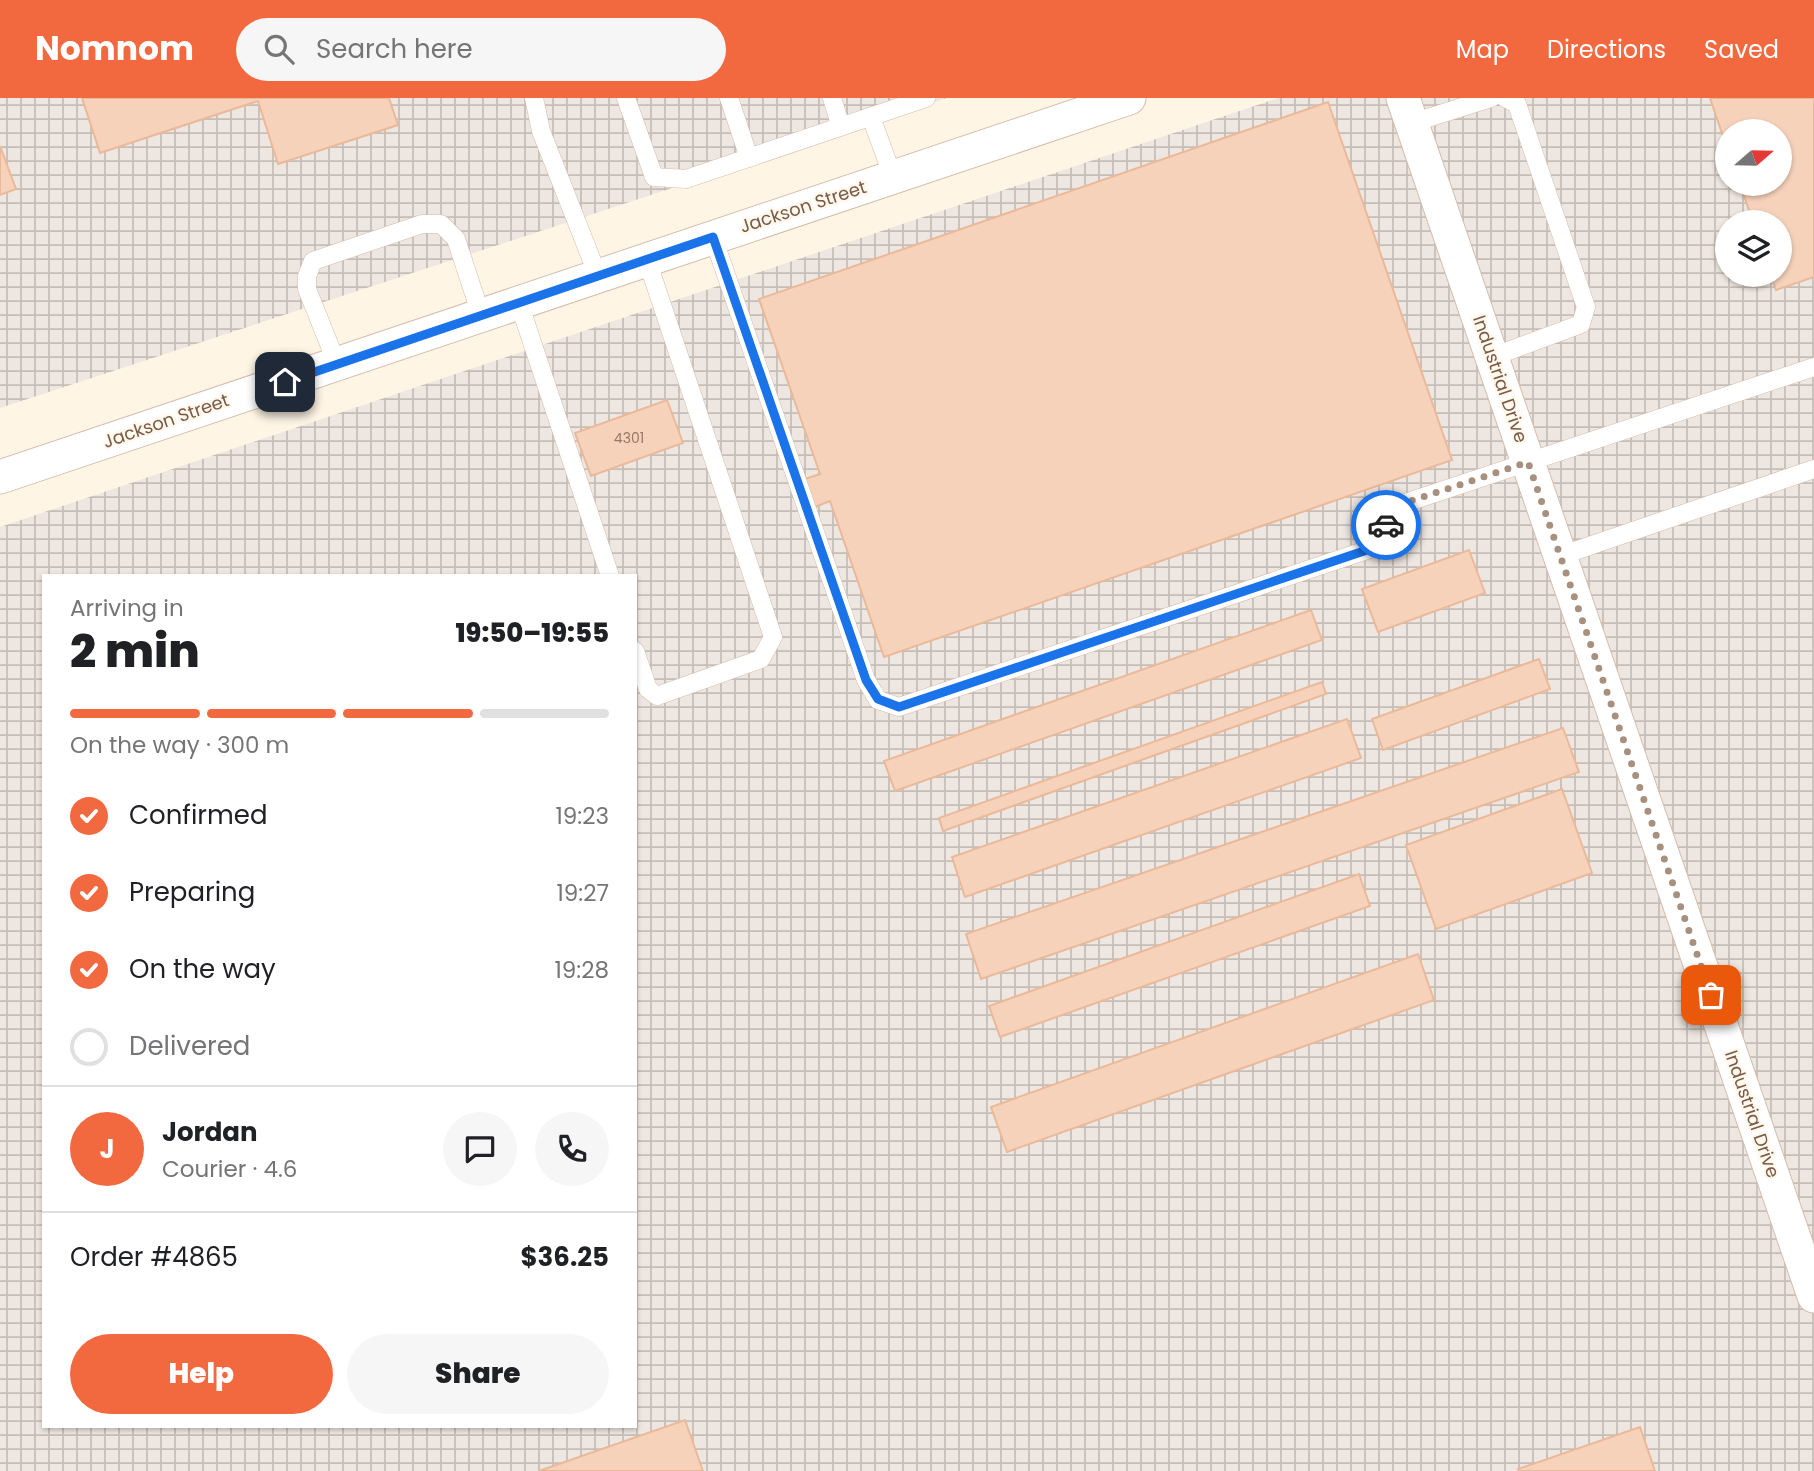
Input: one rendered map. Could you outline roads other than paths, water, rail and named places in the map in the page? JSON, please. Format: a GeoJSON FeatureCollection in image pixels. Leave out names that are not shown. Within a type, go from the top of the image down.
{"type":"FeatureCollection","features":[{"type":"Feature","properties":{"kind":"street","name":"Jackson Street"},"geometry":{"type":"LineString","coordinates":[[0,477],[1129,98]]}},
{"type":"Feature","properties":{"kind":"street","name":"Industrial Drive"},"geometry":{"type":"LineString","coordinates":[[1408,111],[1560,556],[1807,1251],[1814,1296]]}},
{"type":"Feature","properties":{"kind":"lane"},"geometry":{"type":"LineString","coordinates":[[534,98],[541,131],[598,276]]}},
{"type":"Feature","properties":{"kind":"lane"},"geometry":{"type":"LineString","coordinates":[[626,98],[654,177],[686,179],[926,98]]}},
{"type":"Feature","properties":{"kind":"lane"},"geometry":{"type":"LineString","coordinates":[[729,98],[749,158]]}},
{"type":"Feature","properties":{"kind":"lane"},"geometry":{"type":"LineString","coordinates":[[832,98],[841,127]]}},
{"type":"Feature","properties":{"kind":"lane"},"geometry":{"type":"LineString","coordinates":[[1408,111],[1490,98]]}},
{"type":"Feature","properties":{"kind":"lane"},"geometry":{"type":"LineString","coordinates":[[1492,357],[1581,324],[1586,307],[1517,104],[1505,98]]}},
{"type":"Feature","properties":{"kind":"lane"},"geometry":{"type":"LineString","coordinates":[[871,117],[893,177]]}},
{"type":"Feature","properties":{"kind":"lane"},"geometry":{"type":"LineString","coordinates":[[337,364],[307,289],[307,276],[313,261],[422,223],[441,225],[456,239],[481,316]]}},
{"type":"Feature","properties":{"kind":"lane"},"geometry":{"type":"LineString","coordinates":[[713,237],[866,680],[878,699],[899,707],[1370,549],[1399,505],[1814,368]]}},
{"type":"Feature","properties":{"kind":"lane"},"geometry":{"type":"LineString","coordinates":[[637,657],[648,689],[656,696],[761,659],[773,637],[647,260]]}},
{"type":"Feature","properties":{"kind":"lane"},"geometry":{"type":"LineString","coordinates":[[519,303],[609,574]]}},
{"type":"Feature","properties":{"kind":"lane"},"geometry":{"type":"LineString","coordinates":[[1560,556],[1814,469]]}}]}
